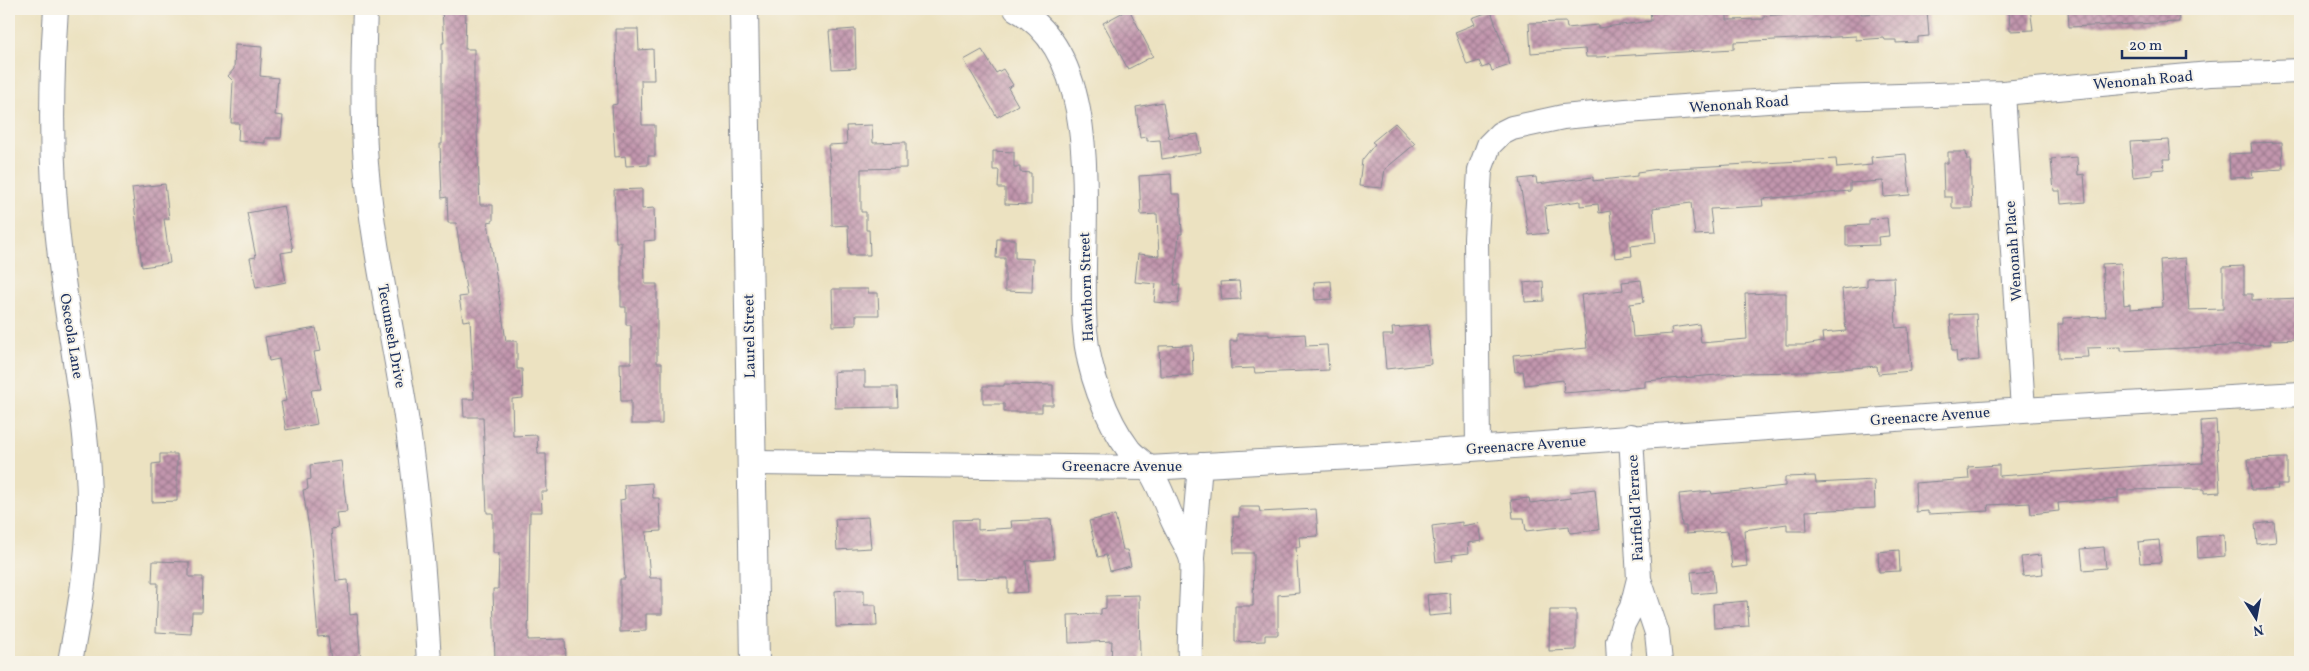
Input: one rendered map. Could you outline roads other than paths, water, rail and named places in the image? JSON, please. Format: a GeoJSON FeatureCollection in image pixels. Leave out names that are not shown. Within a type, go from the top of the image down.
{"type":"FeatureCollection","features":[{"type":"Feature","properties":{"kind":"street","name":"Osceola Lane"},"geometry":{"type":"LineString","coordinates":[[56,9],[51,110],[52,170],[61,266],[80,386],[88,493],[87,555],[70,662]]}},
{"type":"Feature","properties":{"kind":"street","name":"Tecumseh Drive"},"geometry":{"type":"LineString","coordinates":[[365,9],[363,122],[366,166],[386,307],[405,410],[415,481],[429,662]]}},
{"type":"Feature","properties":{"kind":"street","name":"Laurel Street"},"geometry":{"type":"LineString","coordinates":[[744,9],[755,662]]}},
{"type":"Feature","properties":{"kind":"street","name":"Hawthorn Street"},"geometry":{"type":"LineString","coordinates":[[1016,9],[1033,21],[1045,34],[1065,64],[1072,82],[1084,150],[1083,287],[1088,354],[1101,395],[1110,417],[1131,452],[1148,468],[1192,560]]}},
{"type":"Feature","properties":{"kind":"street","name":"Wenonah Road"},"geometry":{"type":"LineString","coordinates":[[1478,448],[1478,196],[1482,161],[1489,145],[1500,134],[1523,125],[1581,115],[1798,99],[2003,93],[2200,75],[2300,71]]}},
{"type":"Feature","properties":{"kind":"street","name":"Wenonah Place"},"geometry":{"type":"LineString","coordinates":[[2003,93],[2023,410]]}},
{"type":"Feature","properties":{"kind":"street","name":"Greenacre Avenue"},"geometry":{"type":"LineString","coordinates":[[751,463],[1148,468],[1478,448],[2023,410],[2300,394]]}},
{"type":"Feature","properties":{"kind":"street","name":"Fairfield Terrace"},"geometry":{"type":"LineString","coordinates":[[1631,436],[1639,579],[1657,633],[1660,662]]}},
{"type":"Feature","properties":{"kind":"street","name":"Hawthorn Street"},"geometry":{"type":"LineString","coordinates":[[1190,662],[1192,560],[1200,465]]}},
{"type":"Feature","properties":{"kind":"street","name":"Fairfield Terrace"},"geometry":{"type":"LineString","coordinates":[[1619,662],[1618,641],[1623,624],[1632,607],[1639,579]]}}]}
